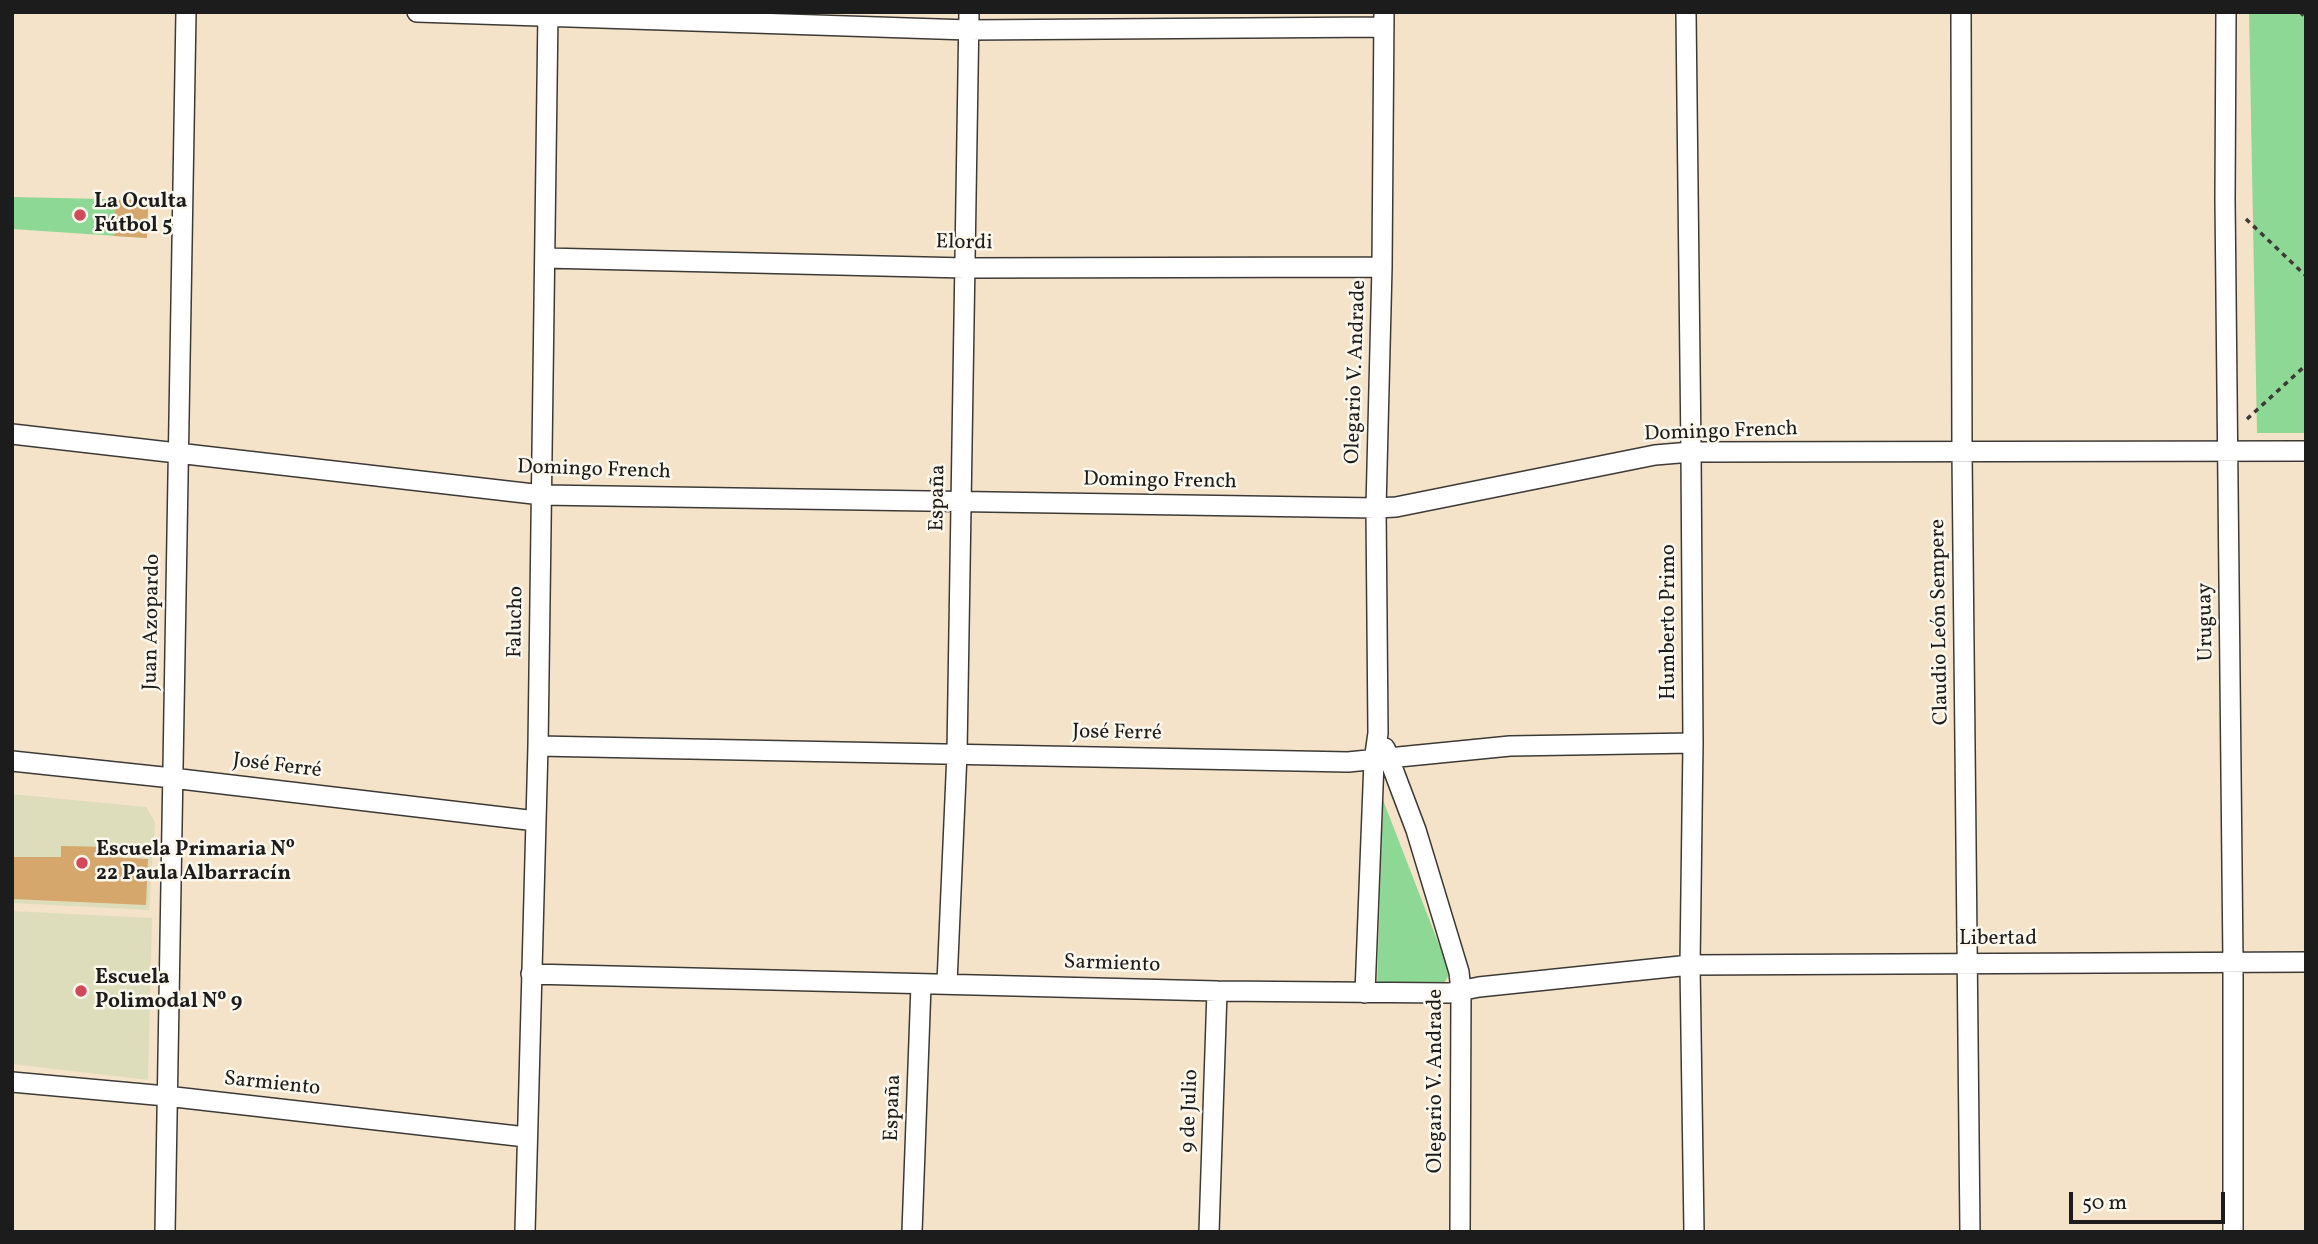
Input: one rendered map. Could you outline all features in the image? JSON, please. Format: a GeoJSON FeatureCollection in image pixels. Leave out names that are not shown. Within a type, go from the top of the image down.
{"type":"FeatureCollection","features":[{"type":"Feature","properties":{"kind":"street","name":"Juan Azopardo"},"geometry":{"type":"LineString","coordinates":[[165,1232],[186,12]]}},
{"type":"Feature","properties":{"kind":"street"},"geometry":{"type":"LineString","coordinates":[[417,12],[969,21],[1383,20]]}},
{"type":"Feature","properties":{"kind":"street","name":"Humberto Primo"},"geometry":{"type":"LineString","coordinates":[[1686,12],[1692,452],[1693,743],[1690,965],[1694,1232]]}},
{"type":"Feature","properties":{"kind":"street","name":"Claudio León Sempere"},"geometry":{"type":"LineString","coordinates":[[1961,12],[1962,453],[1970,1232]]}},
{"type":"Feature","properties":{"kind":"street","name":"Uruguay"},"geometry":{"type":"LineString","coordinates":[[2226,12],[2233,1232]]}},
{"type":"Feature","properties":{"kind":"street","name":"Falucho"},"geometry":{"type":"LineString","coordinates":[[526,1232],[538,746],[548,14]]}},
{"type":"Feature","properties":{"kind":"street","name":"Olegario V. Andrade"},"geometry":{"type":"LineString","coordinates":[[1365,993],[1382,760],[1378,733],[1376,508],[1382,267],[1383,20]]}},
{"type":"Feature","properties":{"kind":"street","name":"España"},"geometry":{"type":"LineString","coordinates":[[947,984],[957,753],[969,21]]}},
{"type":"Feature","properties":{"kind":"street","name":"Elordi"},"geometry":{"type":"LineString","coordinates":[[545,258],[965,268],[1382,267]]}},
{"type":"Feature","properties":{"kind":"street","name":"Domingo French"},"geometry":{"type":"LineString","coordinates":[[12,434],[542,495],[1376,508],[1396,507],[1655,455],[1692,452],[1962,453],[2227,444],[2306,451]]}},
{"type":"Feature","properties":{"kind":"street","name":"José Ferré"},"geometry":{"type":"LineString","coordinates":[[538,746],[1348,762],[1510,746],[1693,743]]}},
{"type":"Feature","properties":{"kind":"street","name":"Olegario V. Andrade"},"geometry":{"type":"LineString","coordinates":[[1382,760],[1424,856],[1459,972],[1460,1232]]}},
{"type":"Feature","properties":{"kind":"street","name":"José Ferré"},"geometry":{"type":"LineString","coordinates":[[12,761],[536,821]]}},
{"type":"Feature","properties":{"kind":"street","name":"Libertad"},"geometry":{"type":"LineString","coordinates":[[1690,965],[2306,962]]}},
{"type":"Feature","properties":{"kind":"street","name":"Sarmiento"},"geometry":{"type":"LineString","coordinates":[[531,974],[921,985],[1450,993],[1479,987],[1690,965]]}},
{"type":"Feature","properties":{"kind":"street","name":"España"},"geometry":{"type":"LineString","coordinates":[[912,1232],[921,985]]}},
{"type":"Feature","properties":{"kind":"street","name":"9 de Julio"},"geometry":{"type":"LineString","coordinates":[[1209,1232],[1217,991]]}},
{"type":"Feature","properties":{"kind":"street","name":"Sarmiento"},"geometry":{"type":"LineString","coordinates":[[12,1082],[166,1096],[527,1137]]}},
{"type":"Feature","properties":{"kind":"path"},"geometry":{"type":"LineString","coordinates":[[2300,12],[2306,18]]}},
{"type":"Feature","properties":{"kind":"path"},"geometry":{"type":"LineString","coordinates":[[2225,199],[2306,276]]}},
{"type":"Feature","properties":{"kind":"path"},"geometry":{"type":"LineString","coordinates":[[2227,444],[2306,365]]}},
{"type":"Feature","properties":{"kind":"shaded area","name":"Escuela Primaria Nº 22 Paula Albarracín"},"geometry":{"type":"Polygon","coordinates":[[[12,794],[146,807],[155,822],[149,910],[12,903],[12,794]]]}},
{"type":"Feature","properties":{"kind":"shaded area","name":"Escuela Polimodal Nº 9"},"geometry":{"type":"Polygon","coordinates":[[[12,911],[152,918],[148,1080],[12,1064],[12,911]]]}},
{"type":"Feature","properties":{"kind":"green space"},"geometry":{"type":"Polygon","coordinates":[[[2249,12],[2306,12],[2306,433],[2257,433],[2249,12]]]}},
{"type":"Feature","properties":{"kind":"green space","name":"La Oculta Fútbol 5"},"geometry":{"type":"Polygon","coordinates":[[[12,197],[148,200],[147,238],[12,229],[12,197]]]}},
{"type":"Feature","properties":{"kind":"green space"},"geometry":{"type":"Polygon","coordinates":[[[1383,800],[1450,973],[1443,985],[1377,984],[1383,800]]]}},
{"type":"Feature","properties":{"kind":"building"},"geometry":{"type":"Polygon","coordinates":[[[115,200],[148,200],[147,238],[114,236],[115,200]]]}},
{"type":"Feature","properties":{"kind":"building"},"geometry":{"type":"Polygon","coordinates":[[[61,846],[110,847],[110,857],[148,859],[146,905],[12,899],[12,857],[61,857],[61,846]]]}},
{"type":"Feature","properties":{"kind":"place","name":"La Oculta Fútbol 5"},"geometry":{"type":"Point","coordinates":[80,215]}},
{"type":"Feature","properties":{"kind":"place","name":"Escuela Primaria Nº 22 Paula Albarracín"},"geometry":{"type":"Point","coordinates":[82,863]}},
{"type":"Feature","properties":{"kind":"place","name":"Escuela Polimodal Nº 9"},"geometry":{"type":"Point","coordinates":[81,991]}}]}
